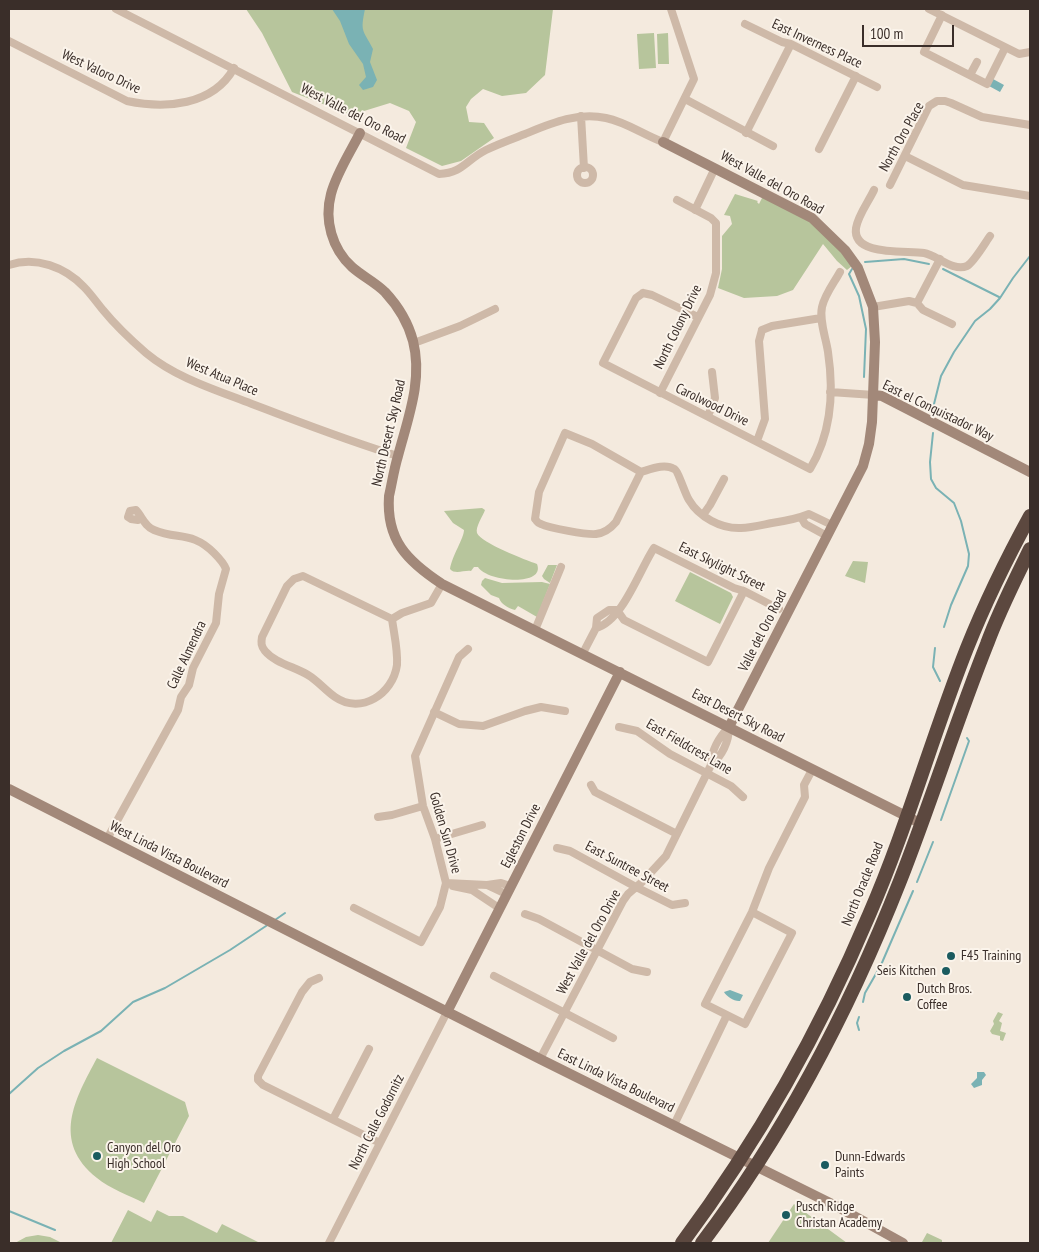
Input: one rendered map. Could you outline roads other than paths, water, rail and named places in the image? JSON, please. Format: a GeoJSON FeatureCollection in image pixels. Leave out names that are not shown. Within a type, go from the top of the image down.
{"type":"FeatureCollection","features":[{"type":"Feature","properties":{"kind":"highway","name":"North Oracle Road"},"geometry":{"type":"LineString","coordinates":[[682,1243],[740,1159],[796,1068],[836,988],[870,915],[968,647],[989,597],[1030,516]]}},
{"type":"Feature","properties":{"kind":"highway"},"geometry":{"type":"LineString","coordinates":[[702,1243],[726,1211],[755,1166],[807,1079],[846,1006],[900,881],[986,644],[1030,549]]}},
{"type":"Feature","properties":{"kind":"highway"},"geometry":{"type":"LineString","coordinates":[[846,1006],[841,1000],[841,996],[862,949],[859,939]]}},
{"type":"Feature","properties":{"kind":"street","name":"West Valle del Oro Road"},"geometry":{"type":"LineString","coordinates":[[116,9],[439,174],[450,173],[462,168],[476,154],[563,118],[581,116],[606,118],[663,142],[812,218],[829,232],[858,268],[873,308],[874,394],[869,444],[863,466],[821,546]]}},
{"type":"Feature","properties":{"kind":"street"},"geometry":{"type":"LineString","coordinates":[[663,142],[694,78],[671,9]]}},
{"type":"Feature","properties":{"kind":"street"},"geometry":{"type":"LineString","coordinates":[[929,9],[1019,54],[1030,52]]}},
{"type":"Feature","properties":{"kind":"street"},"geometry":{"type":"LineString","coordinates":[[942,15],[924,52],[988,84],[1005,48]]}},
{"type":"Feature","properties":{"kind":"street","name":"East Inverness Place"},"geometry":{"type":"LineString","coordinates":[[745,24],[782,42],[791,44],[877,87]]}},
{"type":"Feature","properties":{"kind":"street","name":"West Valoro Drive"},"geometry":{"type":"LineString","coordinates":[[9,41],[127,101],[148,106],[187,103],[227,80],[234,68]]}},
{"type":"Feature","properties":{"kind":"street"},"geometry":{"type":"LineString","coordinates":[[746,134],[791,44]]}},
{"type":"Feature","properties":{"kind":"street"},"geometry":{"type":"LineString","coordinates":[[970,75],[977,62]]}},
{"type":"Feature","properties":{"kind":"street"},"geometry":{"type":"LineString","coordinates":[[819,149],[856,76]]}},
{"type":"Feature","properties":{"kind":"street"},"geometry":{"type":"LineString","coordinates":[[685,99],[746,134],[773,146]]}},
{"type":"Feature","properties":{"kind":"street","name":"North Oro Place"},"geometry":{"type":"LineString","coordinates":[[890,185],[929,106],[937,101],[951,102],[982,117],[1030,125]]}},
{"type":"Feature","properties":{"kind":"street"},"geometry":{"type":"LineString","coordinates":[[581,116],[584,168]]}},
{"type":"Feature","properties":{"kind":"street","name":"North Desert Sky Road"},"geometry":{"type":"LineString","coordinates":[[360,133],[331,192],[328,207],[329,226],[337,248],[348,263],[377,285],[398,309],[407,323],[414,343],[416,383],[389,496],[388,514],[392,529],[408,559],[422,571],[442,584],[538,631]]}},
{"type":"Feature","properties":{"kind":"street"},"geometry":{"type":"LineString","coordinates":[[905,156],[963,185],[1030,196]]}},
{"type":"Feature","properties":{"kind":"street"},"geometry":{"type":"LineString","coordinates":[[695,210],[715,168]]}},
{"type":"Feature","properties":{"kind":"street"},"geometry":{"type":"LineString","coordinates":[[874,190],[856,229],[858,238],[867,246],[879,251],[926,253],[956,266],[966,266],[990,236]]}},
{"type":"Feature","properties":{"kind":"street","name":"North Colony Drive"},"geometry":{"type":"LineString","coordinates":[[660,393],[710,295],[716,273],[716,221],[676,200]]}},
{"type":"Feature","properties":{"kind":"street"},"geometry":{"type":"LineString","coordinates":[[917,303],[940,259]]}},
{"type":"Feature","properties":{"kind":"street","name":"West Atua Place"},"geometry":{"type":"LineString","coordinates":[[9,265],[37,262],[60,268],[85,288],[122,331],[148,354],[192,380],[355,443],[398,456]]}},
{"type":"Feature","properties":{"kind":"street"},"geometry":{"type":"LineString","coordinates":[[830,392],[828,355],[821,318],[822,306],[840,272]]}},
{"type":"Feature","properties":{"kind":"street","name":"Carolwood Drive"},"geometry":{"type":"LineString","coordinates":[[698,317],[643,291],[636,298],[603,363],[810,468],[819,453],[828,427],[830,392]]}},
{"type":"Feature","properties":{"kind":"street"},"geometry":{"type":"LineString","coordinates":[[873,308],[909,302],[917,303],[923,310],[952,324]]}},
{"type":"Feature","properties":{"kind":"street"},"geometry":{"type":"LineString","coordinates":[[414,343],[460,326],[495,309]]}},
{"type":"Feature","properties":{"kind":"street"},"geometry":{"type":"LineString","coordinates":[[757,441],[765,420],[759,341],[761,329],[821,318]]}},
{"type":"Feature","properties":{"kind":"street"},"geometry":{"type":"LineString","coordinates":[[708,416],[715,398],[712,372]]}},
{"type":"Feature","properties":{"kind":"street","name":"East el Conquistador Way"},"geometry":{"type":"LineString","coordinates":[[830,392],[882,396],[1030,472]]}},
{"type":"Feature","properties":{"kind":"street"},"geometry":{"type":"LineString","coordinates":[[641,472],[616,522],[604,532],[591,534],[558,528],[543,525],[535,519],[539,492],[565,433],[592,444],[641,472],[661,466],[673,468],[678,471],[681,484],[692,505],[702,515],[722,526],[742,528],[800,518],[810,514],[832,525]]}},
{"type":"Feature","properties":{"kind":"street"},"geometry":{"type":"LineString","coordinates":[[702,515],[710,505],[724,479]]}},
{"type":"Feature","properties":{"kind":"street","name":"Calle Almendra"},"geometry":{"type":"LineString","coordinates":[[107,839],[178,710],[181,697],[189,685],[193,668],[216,623],[219,594],[226,569],[210,549],[198,540],[153,530],[140,518]]}},
{"type":"Feature","properties":{"kind":"street"},"geometry":{"type":"LineString","coordinates":[[800,518],[805,524],[827,536]]}},
{"type":"Feature","properties":{"kind":"street","name":"Valle del Oro Road"},"geometry":{"type":"LineString","coordinates":[[729,727],[821,546]]}},
{"type":"Feature","properties":{"kind":"street","name":"East Skylight Street"},"geometry":{"type":"LineString","coordinates":[[617,610],[629,595],[654,548],[779,609]]}},
{"type":"Feature","properties":{"kind":"street"},"geometry":{"type":"LineString","coordinates":[[538,631],[561,567]]}},
{"type":"Feature","properties":{"kind":"street"},"geometry":{"type":"LineString","coordinates":[[303,576],[392,619],[396,642],[396,666],[389,688],[377,698],[362,703],[350,703],[336,698],[308,675],[269,655],[263,649],[261,643],[262,637],[287,586],[294,579],[303,576]]}},
{"type":"Feature","properties":{"kind":"street"},"geometry":{"type":"LineString","coordinates":[[392,619],[402,613],[431,603],[442,584]]}},
{"type":"Feature","properties":{"kind":"street"},"geometry":{"type":"LineString","coordinates":[[583,653],[596,628],[597,618],[609,610],[617,610],[624,620],[708,662],[744,591]]}},
{"type":"Feature","properties":{"kind":"street","name":"East Desert Sky Road"},"geometry":{"type":"LineString","coordinates":[[538,631],[922,824]]}},
{"type":"Feature","properties":{"kind":"street","name":"Golden Sun Drive"},"geometry":{"type":"LineString","coordinates":[[354,908],[421,942],[440,907],[446,884],[435,839],[423,806],[415,756],[459,658],[468,649]]}},
{"type":"Feature","properties":{"kind":"street","name":"Egleston Drive"},"geometry":{"type":"LineString","coordinates":[[447,1012],[620,672]]}},
{"type":"Feature","properties":{"kind":"street"},"geometry":{"type":"LineString","coordinates":[[434,712],[459,724],[483,726],[541,707],[565,711]]}},
{"type":"Feature","properties":{"kind":"street","name":"East Fieldcrest Lane"},"geometry":{"type":"LineString","coordinates":[[619,727],[636,731],[670,754],[731,786],[742,797]]}},
{"type":"Feature","properties":{"kind":"street","name":"West Valle del Oro Drive"},"geometry":{"type":"LineString","coordinates":[[540,1059],[623,901],[663,861],[711,765],[718,759],[729,738],[729,727]]}},
{"type":"Feature","properties":{"kind":"street"},"geometry":{"type":"LineString","coordinates":[[752,912],[792,933],[745,1024],[705,1004],[752,912],[769,868],[805,798],[804,786],[812,770]]}},
{"type":"Feature","properties":{"kind":"street"},"geometry":{"type":"LineString","coordinates":[[591,785],[595,792],[677,834]]}},
{"type":"Feature","properties":{"kind":"street","name":"West Linda Vista Boulevard"},"geometry":{"type":"LineString","coordinates":[[9,789],[316,945]]}},
{"type":"Feature","properties":{"kind":"street"},"geometry":{"type":"LineString","coordinates":[[378,817],[423,806]]}},
{"type":"Feature","properties":{"kind":"street"},"geometry":{"type":"LineString","coordinates":[[435,839],[482,825]]}},
{"type":"Feature","properties":{"kind":"street","name":"East Suntree Street"},"geometry":{"type":"LineString","coordinates":[[557,848],[570,851],[672,905],[685,903]]}},
{"type":"Feature","properties":{"kind":"street"},"geometry":{"type":"LineString","coordinates":[[446,884],[487,885],[508,890]]}},
{"type":"Feature","properties":{"kind":"street"},"geometry":{"type":"LineString","coordinates":[[446,884],[472,890],[499,908]]}},
{"type":"Feature","properties":{"kind":"street"},"geometry":{"type":"LineString","coordinates":[[486,899],[487,885]]}},
{"type":"Feature","properties":{"kind":"street"},"geometry":{"type":"LineString","coordinates":[[525,914],[539,919],[597,952],[632,969],[647,972]]}},
{"type":"Feature","properties":{"kind":"street","name":"East Linda Vista Boulevard"},"geometry":{"type":"LineString","coordinates":[[316,945],[838,1207],[904,1243]]}},
{"type":"Feature","properties":{"kind":"street"},"geometry":{"type":"LineString","coordinates":[[494,976],[613,1038]]}},
{"type":"Feature","properties":{"kind":"street"},"geometry":{"type":"LineString","coordinates":[[319,978],[310,982],[302,992],[258,1076],[258,1080],[263,1085],[380,1143]]}},
{"type":"Feature","properties":{"kind":"street","name":"North Calle Godornitz"},"geometry":{"type":"LineString","coordinates":[[329,1243],[447,1012]]}},
{"type":"Feature","properties":{"kind":"street"},"geometry":{"type":"LineString","coordinates":[[674,1125],[727,1015]]}},
{"type":"Feature","properties":{"kind":"street"},"geometry":{"type":"LineString","coordinates":[[333,1119],[369,1049]]}},
{"type":"Feature","properties":{"kind":"water"},"geometry":{"type":"Polygon","coordinates":[[[332,9],[365,9],[363,27],[373,49],[370,62],[377,80],[373,87],[363,90],[359,85],[366,77],[363,64],[349,44],[340,21],[332,9]]]}},
{"type":"Feature","properties":{"kind":"water"},"geometry":{"type":"Polygon","coordinates":[[[993,79],[1004,85],[1000,92],[989,86],[993,79]]]}},
{"type":"Feature","properties":{"kind":"water"},"geometry":{"type":"Polygon","coordinates":[[[730,990],[743,995],[740,1001],[736,1001],[724,992],[730,990]]]}},
{"type":"Feature","properties":{"kind":"water"},"geometry":{"type":"Polygon","coordinates":[[[977,1072],[984,1072],[986,1075],[982,1080],[982,1085],[974,1088],[971,1084],[977,1078],[977,1072]]]}},
{"type":"Feature","properties":{"kind":"waterway"},"geometry":{"type":"LineString","coordinates":[[933,408],[941,376],[954,352],[975,321],[1000,298],[1030,256]]}},
{"type":"Feature","properties":{"kind":"waterway"},"geometry":{"type":"LineString","coordinates":[[865,262],[904,259],[929,264]]}},
{"type":"Feature","properties":{"kind":"waterway"},"geometry":{"type":"LineString","coordinates":[[852,269],[849,274],[859,296],[866,329],[864,377]]}},
{"type":"Feature","properties":{"kind":"waterway"},"geometry":{"type":"LineString","coordinates":[[943,269],[999,297]]}},
{"type":"Feature","properties":{"kind":"waterway"},"geometry":{"type":"LineString","coordinates":[[933,433],[930,462],[931,479],[936,488],[954,503],[961,521],[969,554],[968,566],[951,605],[944,627]]}},
{"type":"Feature","properties":{"kind":"waterway"},"geometry":{"type":"LineString","coordinates":[[935,648],[933,667],[940,681]]}},
{"type":"Feature","properties":{"kind":"waterway"},"geometry":{"type":"LineString","coordinates":[[941,820],[969,741],[967,738]]}},
{"type":"Feature","properties":{"kind":"waterway"},"geometry":{"type":"LineString","coordinates":[[917,882],[933,842]]}},
{"type":"Feature","properties":{"kind":"waterway"},"geometry":{"type":"LineString","coordinates":[[863,1002],[865,993],[881,965],[913,891]]}},
{"type":"Feature","properties":{"kind":"waterway"},"geometry":{"type":"LineString","coordinates":[[275,920],[285,913]]}},
{"type":"Feature","properties":{"kind":"waterway"},"geometry":{"type":"LineString","coordinates":[[9,1094],[38,1068],[101,1031],[133,1002],[165,988],[230,950],[269,924]]}},
{"type":"Feature","properties":{"kind":"waterway"},"geometry":{"type":"LineString","coordinates":[[859,1017],[857,1023],[859,1030]]}},
{"type":"Feature","properties":{"kind":"waterway"},"geometry":{"type":"LineString","coordinates":[[9,1211],[55,1230]]}},
{"type":"Feature","properties":{"kind":"place","name":"F45 Training"},"geometry":{"type":"Point","coordinates":[951,956]}},
{"type":"Feature","properties":{"kind":"place","name":"Seis Kitchen"},"geometry":{"type":"Point","coordinates":[946,971]}},
{"type":"Feature","properties":{"kind":"place","name":"Dutch Bros. Coffee"},"geometry":{"type":"Point","coordinates":[907,997]}},
{"type":"Feature","properties":{"kind":"place","name":"Canyon del Oro High School"},"geometry":{"type":"Point","coordinates":[97,1156]}},
{"type":"Feature","properties":{"kind":"place","name":"Dunn-Edwards Paints"},"geometry":{"type":"Point","coordinates":[825,1165]}},
{"type":"Feature","properties":{"kind":"place","name":"Pusch Ridge Christan Academy"},"geometry":{"type":"Point","coordinates":[786,1215]}}]}
